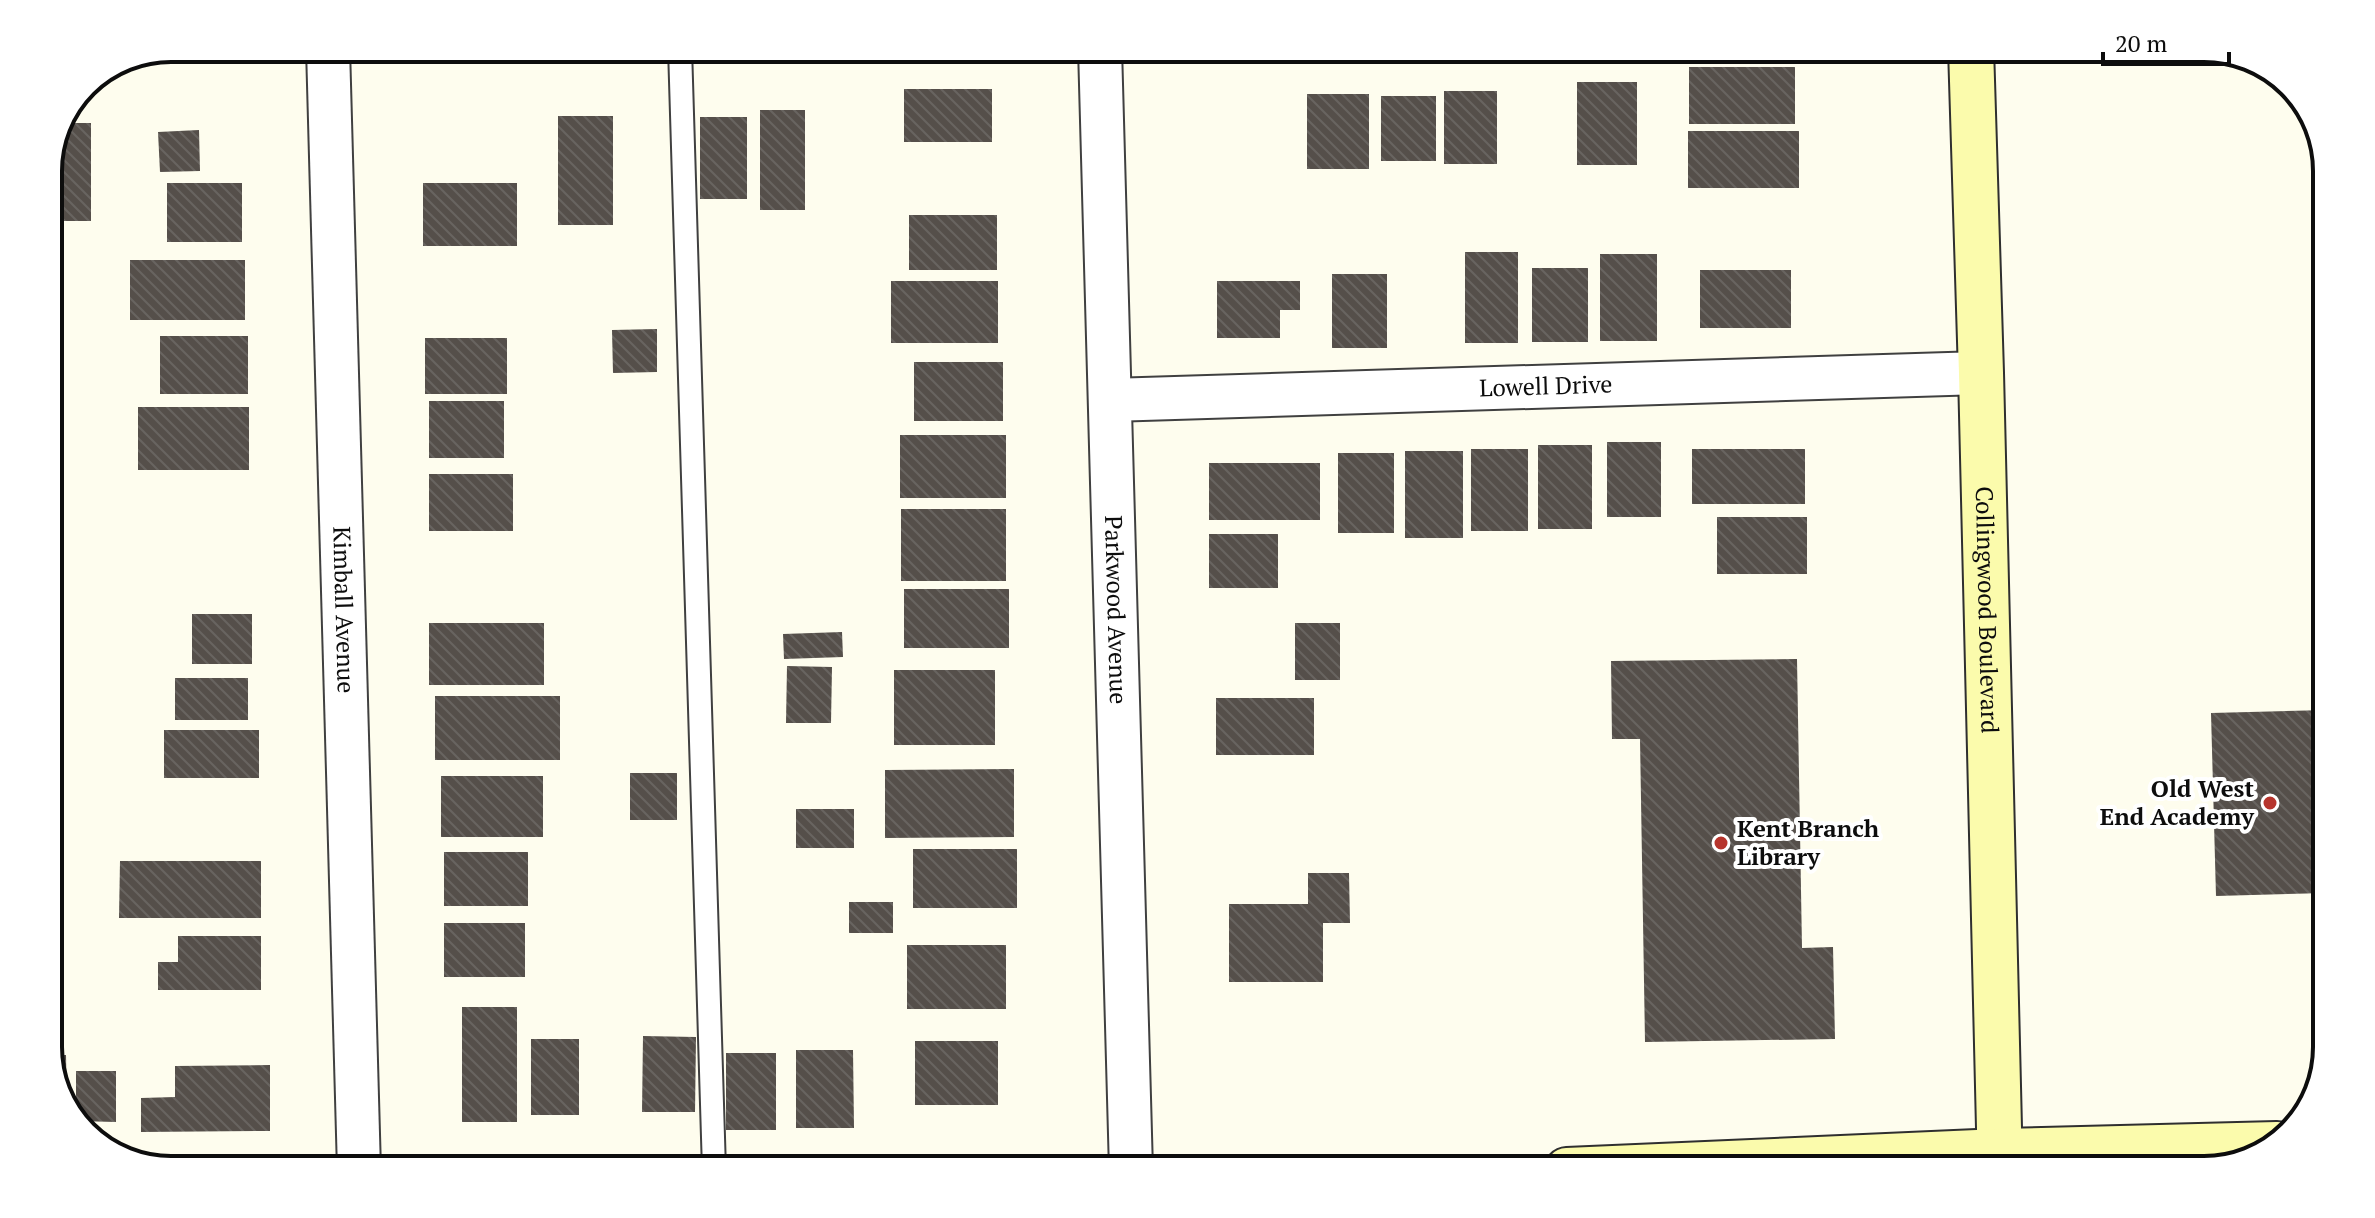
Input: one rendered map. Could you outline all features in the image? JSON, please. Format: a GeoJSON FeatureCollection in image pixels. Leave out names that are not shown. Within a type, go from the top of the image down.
{"type":"FeatureCollection","features":[{"type":"Feature","properties":{"kind":"main road","name":"Collingwood Boulevard"},"geometry":{"type":"LineString","coordinates":[[1971,62],[2000,1156]]}},
{"type":"Feature","properties":{"kind":"main road"},"geometry":{"type":"LineString","coordinates":[[2081,1156],[2250,1146]]}},
{"type":"Feature","properties":{"kind":"street","name":"Kimball Avenue"},"geometry":{"type":"LineString","coordinates":[[328,62],[359,1156]]}},
{"type":"Feature","properties":{"kind":"street","name":"Parkwood Avenue"},"geometry":{"type":"LineString","coordinates":[[1100,62],[1131,1156]]}},
{"type":"Feature","properties":{"kind":"street","name":"Lowell Drive"},"geometry":{"type":"LineString","coordinates":[[1110,400],[1981,373]]}},
{"type":"Feature","properties":{"kind":"lane"},"geometry":{"type":"LineString","coordinates":[[680,62],[714,1156]]}},
{"type":"Feature","properties":{"kind":"building"},"geometry":{"type":"Polygon","coordinates":[[[1689,67],[1795,67],[1795,124],[1689,124],[1689,67]]]}},
{"type":"Feature","properties":{"kind":"building"},"geometry":{"type":"Polygon","coordinates":[[[1577,82],[1637,82],[1637,165],[1577,165],[1577,82]]]}},
{"type":"Feature","properties":{"kind":"building"},"geometry":{"type":"Polygon","coordinates":[[[904,89],[992,89],[992,142],[904,142],[904,89]]]}},
{"type":"Feature","properties":{"kind":"building"},"geometry":{"type":"Polygon","coordinates":[[[1444,91],[1497,91],[1497,164],[1444,164],[1444,91]]]}},
{"type":"Feature","properties":{"kind":"building"},"geometry":{"type":"Polygon","coordinates":[[[1307,94],[1369,94],[1369,169],[1307,169],[1307,94]]]}},
{"type":"Feature","properties":{"kind":"building"},"geometry":{"type":"Polygon","coordinates":[[[1381,96],[1436,96],[1436,161],[1381,161],[1381,96]]]}},
{"type":"Feature","properties":{"kind":"building"},"geometry":{"type":"Polygon","coordinates":[[[760,110],[805,110],[805,210],[760,210],[760,110]]]}},
{"type":"Feature","properties":{"kind":"building"},"geometry":{"type":"Polygon","coordinates":[[[558,116],[613,116],[613,225],[558,225],[558,116]]]}},
{"type":"Feature","properties":{"kind":"building"},"geometry":{"type":"Polygon","coordinates":[[[700,117],[747,117],[747,199],[700,199],[700,117]]]}},
{"type":"Feature","properties":{"kind":"building"},"geometry":{"type":"Polygon","coordinates":[[[73,123],[91,123],[91,221],[62,221],[62,164],[73,123]]]}},
{"type":"Feature","properties":{"kind":"building"},"geometry":{"type":"Polygon","coordinates":[[[199,130],[200,171],[160,172],[158,132],[199,130]]]}},
{"type":"Feature","properties":{"kind":"building"},"geometry":{"type":"Polygon","coordinates":[[[1688,131],[1799,131],[1799,188],[1688,188],[1688,131]]]}},
{"type":"Feature","properties":{"kind":"building"},"geometry":{"type":"Polygon","coordinates":[[[167,183],[242,183],[242,242],[167,242],[167,183]]]}},
{"type":"Feature","properties":{"kind":"building"},"geometry":{"type":"Polygon","coordinates":[[[423,183],[517,183],[517,246],[423,246],[423,183]]]}},
{"type":"Feature","properties":{"kind":"building"},"geometry":{"type":"Polygon","coordinates":[[[909,215],[997,215],[997,270],[909,270],[909,215]]]}},
{"type":"Feature","properties":{"kind":"building"},"geometry":{"type":"Polygon","coordinates":[[[1465,252],[1518,252],[1518,343],[1465,343],[1465,252]]]}},
{"type":"Feature","properties":{"kind":"building"},"geometry":{"type":"Polygon","coordinates":[[[1600,254],[1657,254],[1657,341],[1600,341],[1600,254]]]}},
{"type":"Feature","properties":{"kind":"building"},"geometry":{"type":"Polygon","coordinates":[[[130,260],[245,260],[245,320],[130,320],[130,260]]]}},
{"type":"Feature","properties":{"kind":"building"},"geometry":{"type":"Polygon","coordinates":[[[1532,268],[1588,268],[1588,342],[1532,342],[1532,268]]]}},
{"type":"Feature","properties":{"kind":"building"},"geometry":{"type":"Polygon","coordinates":[[[1700,270],[1791,270],[1791,328],[1700,328],[1700,270]]]}},
{"type":"Feature","properties":{"kind":"building"},"geometry":{"type":"Polygon","coordinates":[[[1332,274],[1387,274],[1387,348],[1332,348],[1332,274]]]}},
{"type":"Feature","properties":{"kind":"building"},"geometry":{"type":"Polygon","coordinates":[[[891,281],[998,281],[998,343],[891,343],[891,281]]]}},
{"type":"Feature","properties":{"kind":"building"},"geometry":{"type":"Polygon","coordinates":[[[1217,281],[1300,281],[1300,310],[1280,310],[1280,338],[1217,338],[1217,281]]]}},
{"type":"Feature","properties":{"kind":"building"},"geometry":{"type":"Polygon","coordinates":[[[657,329],[657,372],[613,373],[612,330],[657,329]]]}},
{"type":"Feature","properties":{"kind":"building"},"geometry":{"type":"Polygon","coordinates":[[[160,336],[248,336],[248,394],[160,394],[160,336]]]}},
{"type":"Feature","properties":{"kind":"building"},"geometry":{"type":"Polygon","coordinates":[[[425,338],[507,338],[507,394],[425,394],[425,338]]]}},
{"type":"Feature","properties":{"kind":"building"},"geometry":{"type":"Polygon","coordinates":[[[914,362],[1003,362],[1003,421],[914,421],[914,362]]]}},
{"type":"Feature","properties":{"kind":"building"},"geometry":{"type":"Polygon","coordinates":[[[429,401],[504,401],[504,458],[429,458],[429,401]]]}},
{"type":"Feature","properties":{"kind":"building"},"geometry":{"type":"Polygon","coordinates":[[[138,407],[249,407],[249,470],[138,470],[138,407]]]}},
{"type":"Feature","properties":{"kind":"building"},"geometry":{"type":"Polygon","coordinates":[[[900,435],[1006,435],[1006,498],[900,498],[900,435]]]}},
{"type":"Feature","properties":{"kind":"building"},"geometry":{"type":"Polygon","coordinates":[[[1607,442],[1661,442],[1661,517],[1607,517],[1607,442]]]}},
{"type":"Feature","properties":{"kind":"building"},"geometry":{"type":"Polygon","coordinates":[[[1538,445],[1592,445],[1592,529],[1538,529],[1538,445]]]}},
{"type":"Feature","properties":{"kind":"building"},"geometry":{"type":"Polygon","coordinates":[[[1471,449],[1528,449],[1528,531],[1471,531],[1471,449]]]}},
{"type":"Feature","properties":{"kind":"building"},"geometry":{"type":"Polygon","coordinates":[[[1692,449],[1805,449],[1805,504],[1692,504],[1692,449]]]}},
{"type":"Feature","properties":{"kind":"building"},"geometry":{"type":"Polygon","coordinates":[[[1405,451],[1463,451],[1463,538],[1405,538],[1405,451]]]}},
{"type":"Feature","properties":{"kind":"building"},"geometry":{"type":"Polygon","coordinates":[[[1338,453],[1394,453],[1394,533],[1338,533],[1338,453]]]}},
{"type":"Feature","properties":{"kind":"building"},"geometry":{"type":"Polygon","coordinates":[[[1209,463],[1320,463],[1320,520],[1209,520],[1209,463]]]}},
{"type":"Feature","properties":{"kind":"building"},"geometry":{"type":"Polygon","coordinates":[[[429,474],[513,474],[513,531],[429,531],[429,474]]]}},
{"type":"Feature","properties":{"kind":"building"},"geometry":{"type":"Polygon","coordinates":[[[901,509],[1006,509],[1006,581],[901,581],[901,509]]]}},
{"type":"Feature","properties":{"kind":"building"},"geometry":{"type":"Polygon","coordinates":[[[1717,517],[1807,517],[1807,574],[1717,574],[1717,517]]]}},
{"type":"Feature","properties":{"kind":"building"},"geometry":{"type":"Polygon","coordinates":[[[1209,534],[1278,534],[1278,588],[1209,588],[1209,534]]]}},
{"type":"Feature","properties":{"kind":"building"},"geometry":{"type":"Polygon","coordinates":[[[904,589],[1009,589],[1009,648],[904,648],[904,589]]]}},
{"type":"Feature","properties":{"kind":"building"},"geometry":{"type":"Polygon","coordinates":[[[192,614],[252,614],[252,664],[192,664],[192,614]]]}},
{"type":"Feature","properties":{"kind":"building"},"geometry":{"type":"Polygon","coordinates":[[[429,623],[544,623],[544,685],[429,685],[429,623]]]}},
{"type":"Feature","properties":{"kind":"building"},"geometry":{"type":"Polygon","coordinates":[[[1295,623],[1340,623],[1340,680],[1295,680],[1295,623]]]}},
{"type":"Feature","properties":{"kind":"building"},"geometry":{"type":"Polygon","coordinates":[[[842,632],[843,657],[784,659],[783,634],[842,632]]]}},
{"type":"Feature","properties":{"kind":"building","name":"Kent Branch Library"},"geometry":{"type":"Polygon","coordinates":[[[1797,659],[1802,948],[1833,947],[1835,1039],[1645,1042],[1640,739],[1612,739],[1611,661],[1797,659]]]}},
{"type":"Feature","properties":{"kind":"building"},"geometry":{"type":"Polygon","coordinates":[[[787,666],[832,667],[831,723],[786,723],[787,666]]]}},
{"type":"Feature","properties":{"kind":"building"},"geometry":{"type":"Polygon","coordinates":[[[894,670],[995,670],[995,745],[894,745],[894,670]]]}},
{"type":"Feature","properties":{"kind":"building"},"geometry":{"type":"Polygon","coordinates":[[[175,678],[248,678],[248,720],[175,720],[175,678]]]}},
{"type":"Feature","properties":{"kind":"building"},"geometry":{"type":"Polygon","coordinates":[[[435,696],[560,696],[560,760],[435,760],[435,696]]]}},
{"type":"Feature","properties":{"kind":"building"},"geometry":{"type":"Polygon","coordinates":[[[1216,698],[1314,698],[1314,755],[1216,755],[1216,698]]]}},
{"type":"Feature","properties":{"kind":"building","name":"Old West End Academy"},"geometry":{"type":"Polygon","coordinates":[[[2313,710],[2313,893],[2216,896],[2211,713],[2313,710]]]}},
{"type":"Feature","properties":{"kind":"building"},"geometry":{"type":"Polygon","coordinates":[[[164,730],[259,730],[259,778],[164,778],[164,730]]]}},
{"type":"Feature","properties":{"kind":"building"},"geometry":{"type":"Polygon","coordinates":[[[1014,769],[1014,837],[885,838],[885,770],[1014,769]]]}},
{"type":"Feature","properties":{"kind":"building"},"geometry":{"type":"Polygon","coordinates":[[[630,773],[677,773],[677,820],[630,820],[630,773]]]}},
{"type":"Feature","properties":{"kind":"building"},"geometry":{"type":"Polygon","coordinates":[[[441,776],[543,776],[543,837],[441,837],[441,776]]]}},
{"type":"Feature","properties":{"kind":"building"},"geometry":{"type":"Polygon","coordinates":[[[796,809],[854,809],[854,848],[796,848],[796,809]]]}},
{"type":"Feature","properties":{"kind":"building"},"geometry":{"type":"Polygon","coordinates":[[[913,849],[1017,849],[1017,908],[913,908],[913,849]]]}},
{"type":"Feature","properties":{"kind":"building"},"geometry":{"type":"Polygon","coordinates":[[[444,852],[528,852],[528,906],[444,906],[444,852]]]}},
{"type":"Feature","properties":{"kind":"building"},"geometry":{"type":"Polygon","coordinates":[[[120,861],[261,861],[261,918],[119,918],[120,861]]]}},
{"type":"Feature","properties":{"kind":"building"},"geometry":{"type":"Polygon","coordinates":[[[1308,873],[1349,873],[1350,923],[1323,923],[1323,982],[1229,982],[1229,904],[1308,904],[1308,873]]]}},
{"type":"Feature","properties":{"kind":"building"},"geometry":{"type":"Polygon","coordinates":[[[849,902],[893,902],[893,933],[849,933],[849,902]]]}},
{"type":"Feature","properties":{"kind":"building"},"geometry":{"type":"Polygon","coordinates":[[[444,923],[525,923],[525,977],[444,977],[444,923]]]}},
{"type":"Feature","properties":{"kind":"building"},"geometry":{"type":"Polygon","coordinates":[[[178,936],[261,936],[261,990],[158,990],[158,962],[178,962],[178,936]]]}},
{"type":"Feature","properties":{"kind":"building"},"geometry":{"type":"Polygon","coordinates":[[[907,945],[1006,945],[1006,1009],[907,1009],[907,945]]]}},
{"type":"Feature","properties":{"kind":"building"},"geometry":{"type":"Polygon","coordinates":[[[462,1007],[517,1007],[517,1122],[462,1122],[462,1007]]]}},
{"type":"Feature","properties":{"kind":"building"},"geometry":{"type":"Polygon","coordinates":[[[643,1036],[696,1037],[695,1112],[642,1112],[643,1036]]]}},
{"type":"Feature","properties":{"kind":"building"},"geometry":{"type":"Polygon","coordinates":[[[531,1039],[579,1039],[579,1115],[531,1115],[531,1039]]]}},
{"type":"Feature","properties":{"kind":"building"},"geometry":{"type":"Polygon","coordinates":[[[915,1041],[998,1041],[998,1105],[915,1105],[915,1041]]]}},
{"type":"Feature","properties":{"kind":"building"},"geometry":{"type":"Polygon","coordinates":[[[796,1050],[853,1050],[854,1128],[796,1128],[796,1050]]]}},
{"type":"Feature","properties":{"kind":"building"},"geometry":{"type":"Polygon","coordinates":[[[726,1053],[776,1053],[776,1130],[726,1130],[726,1053]]]}},
{"type":"Feature","properties":{"kind":"building"},"geometry":{"type":"Polygon","coordinates":[[[62,1055],[66,1055],[66,1076],[62,1055]]]}},
{"type":"Feature","properties":{"kind":"building"},"geometry":{"type":"Polygon","coordinates":[[[270,1065],[270,1131],[141,1132],[141,1098],[175,1097],[175,1066],[270,1065]]]}},
{"type":"Feature","properties":{"kind":"building"},"geometry":{"type":"Polygon","coordinates":[[[76,1071],[116,1071],[116,1122],[91,1121],[76,1100],[76,1071]]]}},
{"type":"Feature","properties":{"kind":"place","name":"Old West End Academy"},"geometry":{"type":"Point","coordinates":[2270,803]}},
{"type":"Feature","properties":{"kind":"place","name":"Kent Branch Library"},"geometry":{"type":"Point","coordinates":[1721,843]}}]}
